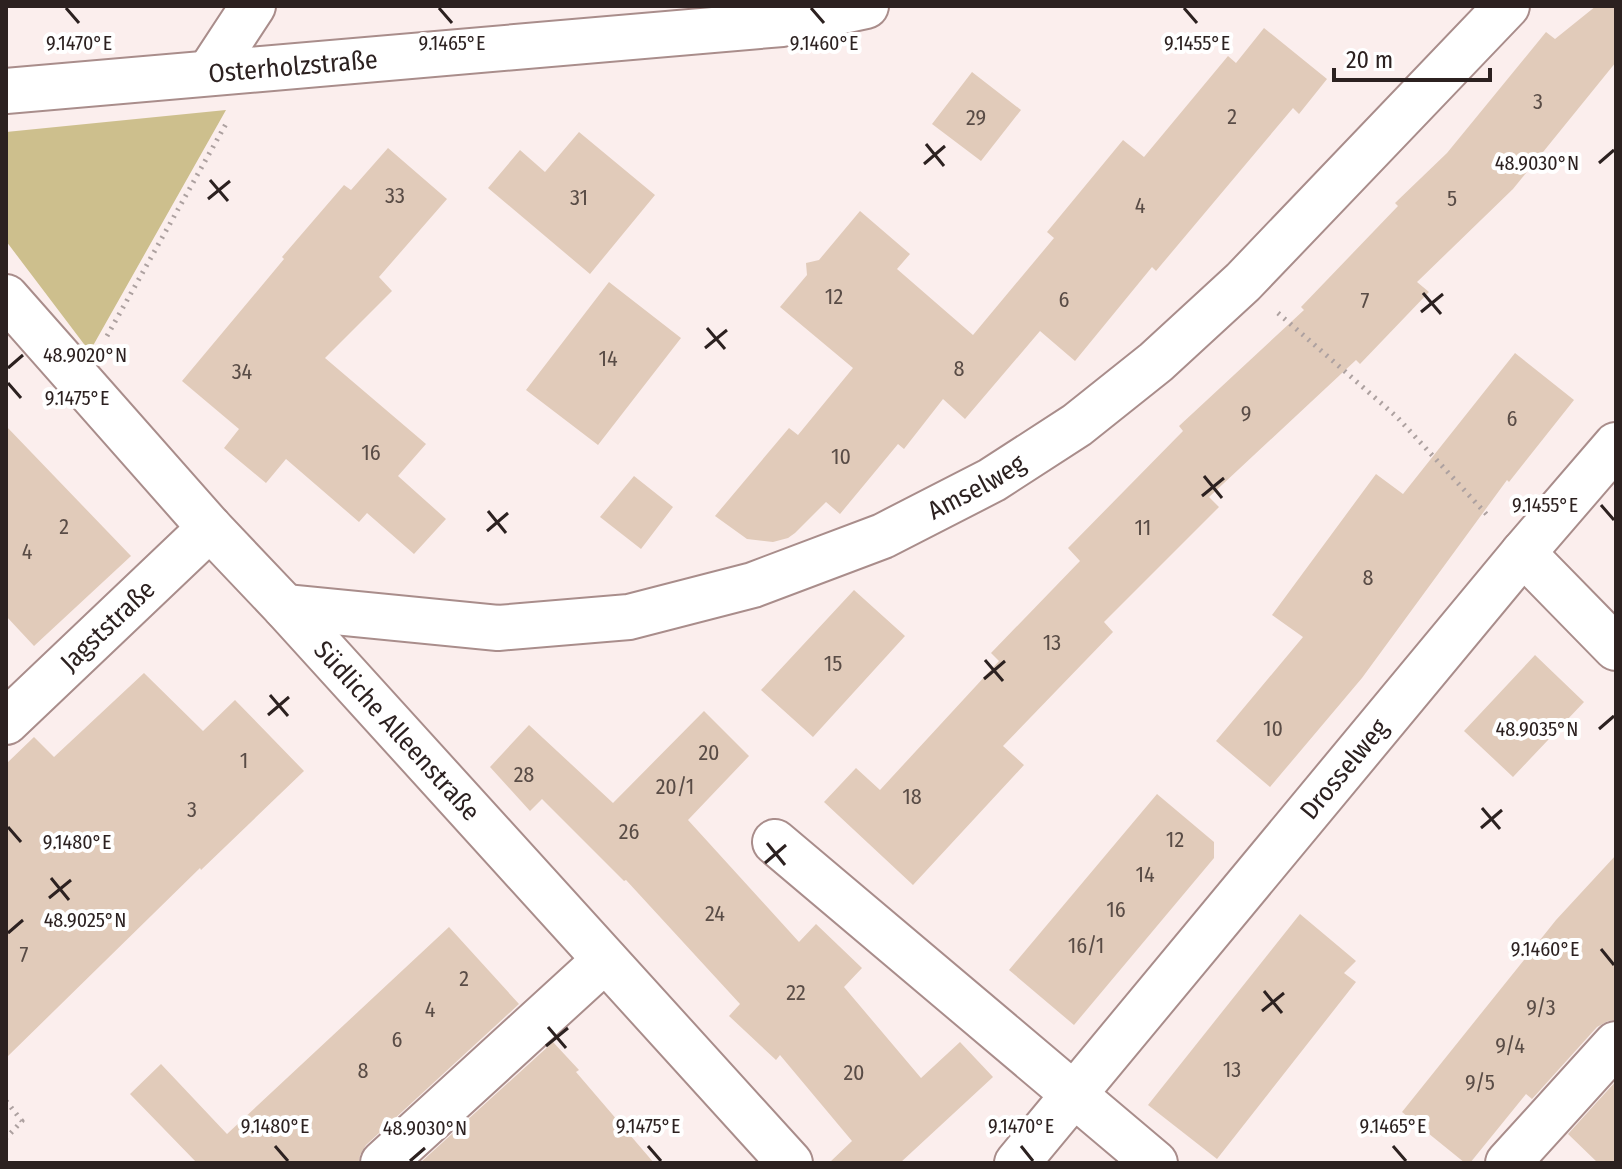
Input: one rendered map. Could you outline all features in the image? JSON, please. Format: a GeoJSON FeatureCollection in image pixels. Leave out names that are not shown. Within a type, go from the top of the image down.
{"type":"FeatureCollection","features":[{"type":"Feature","properties":{"kind":"street"},"geometry":{"type":"LineString","coordinates":[[209,73],[253,6]]}},
{"type":"Feature","properties":{"kind":"street","name":"Osterholzstraße"},"geometry":{"type":"LineString","coordinates":[[6,91],[782,24],[866,6]]}},
{"type":"Feature","properties":{"kind":"street","name":"Amselweg"},"geometry":{"type":"LineString","coordinates":[[285,607],[498,628],[629,617],[753,585],[883,536],[992,480],[1077,425],[1156,362],[1243,282],[1507,6]]}},
{"type":"Feature","properties":{"kind":"street","name":"Südliche Alleenstraße"},"geometry":{"type":"LineString","coordinates":[[6,297],[210,528],[790,1163]]}},
{"type":"Feature","properties":{"kind":"street","name":"Drosselweg"},"geometry":{"type":"LineString","coordinates":[[1017,1163],[1616,445]]}},
{"type":"Feature","properties":{"kind":"street","name":"Jagststraße"},"geometry":{"type":"LineString","coordinates":[[6,722],[210,528]]}},
{"type":"Feature","properties":{"kind":"street"},"geometry":{"type":"LineString","coordinates":[[1523,553],[1616,648]]}},
{"type":"Feature","properties":{"kind":"street"},"geometry":{"type":"LineString","coordinates":[[775,842],[1155,1163]]}},
{"type":"Feature","properties":{"kind":"street"},"geometry":{"type":"LineString","coordinates":[[383,1163],[605,960]]}},
{"type":"Feature","properties":{"kind":"street"},"geometry":{"type":"LineString","coordinates":[[1508,1163],[1616,1044]]}},
{"type":"Feature","properties":{"kind":"path"},"geometry":{"type":"LineString","coordinates":[[82,383],[258,68]]}},
{"type":"Feature","properties":{"kind":"path"},"geometry":{"type":"LineString","coordinates":[[1243,282],[1397,417],[1523,553]]}},
{"type":"Feature","properties":{"kind":"path"},"geometry":{"type":"LineString","coordinates":[[6,1101],[22,1121],[6,1138]]}},
{"type":"Feature","properties":{"kind":"shaded area"},"geometry":{"type":"Polygon","coordinates":[[[226,110],[90,352],[6,241],[6,132],[226,110]]]}},
{"type":"Feature","properties":{"kind":"building"},"geometry":{"type":"Polygon","coordinates":[[[1596,6],[1616,6],[1616,62],[1513,189],[1417,282],[1429,292],[1360,364],[1356,360],[1209,497],[1219,507],[1104,622],[1113,632],[1003,746],[1024,765],[913,885],[824,802],[856,768],[880,790],[999,661],[991,653],[1080,561],[1068,548],[1183,431],[1179,426],[1304,310],[1301,307],[1398,206],[1395,203],[1447,153],[1546,32],[1555,39],[1596,6]]]}},
{"type":"Feature","properties":{"kind":"building"},"geometry":{"type":"Polygon","coordinates":[[[1264,28],[1327,79],[1299,114],[1293,108],[1156,271],[1152,267],[1075,361],[1040,331],[965,419],[943,399],[904,449],[898,444],[840,514],[826,502],[788,538],[773,542],[747,539],[715,516],[789,428],[798,435],[853,368],[780,307],[807,275],[806,263],[819,260],[860,211],[910,254],[897,269],[973,335],[1054,238],[1047,232],[1123,140],[1144,157],[1228,56],[1236,63],[1264,28]]]}},
{"type":"Feature","properties":{"kind":"building"},"geometry":{"type":"Polygon","coordinates":[[[972,72],[1021,110],[981,161],[932,124],[972,72]]]}},
{"type":"Feature","properties":{"kind":"building"},"geometry":{"type":"Polygon","coordinates":[[[579,132],[655,195],[590,274],[488,188],[520,150],[545,172],[579,132]]]}},
{"type":"Feature","properties":{"kind":"building"},"geometry":{"type":"Polygon","coordinates":[[[388,148],[447,199],[379,277],[392,291],[325,358],[426,444],[398,476],[446,519],[414,554],[367,513],[359,522],[286,459],[266,483],[224,448],[239,429],[182,381],[344,185],[351,190],[388,148]]]}},
{"type":"Feature","properties":{"kind":"building"},"geometry":{"type":"Polygon","coordinates":[[[609,282],[681,338],[598,445],[526,390],[609,282]]]}},
{"type":"Feature","properties":{"kind":"building"},"geometry":{"type":"Polygon","coordinates":[[[1515,353],[1574,400],[1509,482],[1507,480],[1362,678],[1270,787],[1216,741],[1303,637],[1272,615],[1376,474],[1403,494],[1515,353]]]}},
{"type":"Feature","properties":{"kind":"building"},"geometry":{"type":"Polygon","coordinates":[[[6,426],[131,556],[34,646],[6,616],[6,426]]]}},
{"type":"Feature","properties":{"kind":"building"},"geometry":{"type":"Polygon","coordinates":[[[634,476],[673,507],[641,549],[600,517],[634,476]]]}},
{"type":"Feature","properties":{"kind":"building"},"geometry":{"type":"Polygon","coordinates":[[[854,590],[905,636],[813,737],[761,690],[854,590]]]}},
{"type":"Feature","properties":{"kind":"building"},"geometry":{"type":"Polygon","coordinates":[[[1535,655],[1584,702],[1513,777],[1464,731],[1535,655]]]}},
{"type":"Feature","properties":{"kind":"building"},"geometry":{"type":"Polygon","coordinates":[[[144,673],[203,731],[235,700],[304,771],[6,1058],[6,764],[34,737],[54,757],[144,673]]]}},
{"type":"Feature","properties":{"kind":"building"},"geometry":{"type":"Polygon","coordinates":[[[704,711],[749,756],[688,820],[799,942],[816,924],[862,968],[844,987],[921,1078],[960,1042],[993,1077],[900,1163],[829,1163],[852,1141],[780,1055],[776,1060],[729,1016],[740,1004],[626,880],[542,799],[530,811],[490,767],[529,725],[613,803],[704,711]]]}},
{"type":"Feature","properties":{"kind":"building"},"geometry":{"type":"Polygon","coordinates":[[[1157,794],[1214,842],[1214,858],[1074,1025],[1009,970],[1157,794]]]}},
{"type":"Feature","properties":{"kind":"building"},"geometry":{"type":"Polygon","coordinates":[[[1616,855],[1616,1020],[1597,1027],[1532,1099],[1526,1094],[1470,1163],[1465,1163],[1402,1112],[1556,920],[1616,855]]]}},
{"type":"Feature","properties":{"kind":"building"},"geometry":{"type":"Polygon","coordinates":[[[1300,914],[1356,961],[1344,973],[1356,982],[1217,1159],[1148,1105],[1300,914]]]}},
{"type":"Feature","properties":{"kind":"building"},"geometry":{"type":"Polygon","coordinates":[[[449,927],[519,1004],[366,1145],[359,1163],[197,1163],[130,1094],[161,1064],[227,1134],[449,927]]]}},
{"type":"Feature","properties":{"kind":"building"},"geometry":{"type":"Polygon","coordinates":[[[553,1042],[654,1163],[420,1163],[553,1042]]]}},
{"type":"Feature","properties":{"kind":"building"},"geometry":{"type":"Polygon","coordinates":[[[1616,1081],[1616,1163],[1598,1163],[1568,1134],[1616,1081]]]}}]}
